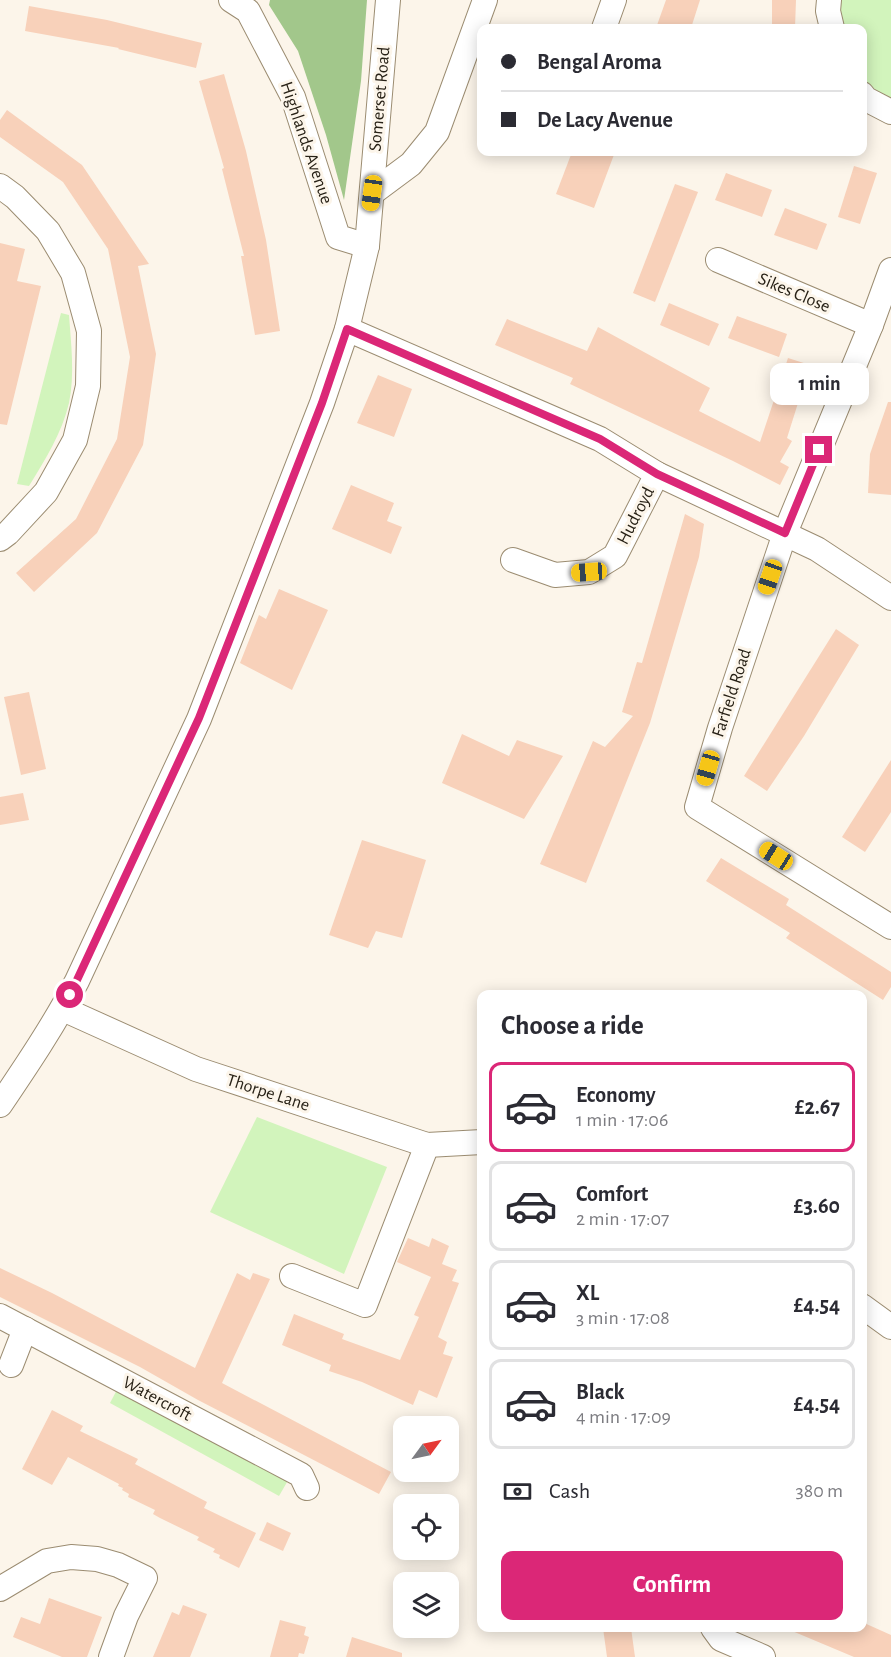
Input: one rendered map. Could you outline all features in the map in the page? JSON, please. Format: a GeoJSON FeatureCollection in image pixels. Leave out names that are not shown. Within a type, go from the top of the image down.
{"type":"FeatureCollection","features":[{"type":"Feature","properties":{"kind":"street","name":"Highlands Avenue"},"geometry":{"type":"LineString","coordinates":[[231,0],[248,11],[293,97],[338,237],[367,246]]}},
{"type":"Feature","properties":{"kind":"street"},"geometry":{"type":"LineString","coordinates":[[372,193],[411,164],[436,132],[486,0]]}},
{"type":"Feature","properties":{"kind":"street"},"geometry":{"type":"LineString","coordinates":[[605,24],[614,0]]}},
{"type":"Feature","properties":{"kind":"street"},"geometry":{"type":"LineString","coordinates":[[829,0],[828,11],[831,24]]}},
{"type":"Feature","properties":{"kind":"street","name":"Somerset Road"},"geometry":{"type":"LineString","coordinates":[[0,1105],[8,1075],[63,1009],[199,718],[322,403],[347,329],[367,246],[388,5]]}},
{"type":"Feature","properties":{"kind":"street"},"geometry":{"type":"LineString","coordinates":[[867,100],[891,112]]}},
{"type":"Feature","properties":{"kind":"street"},"geometry":{"type":"LineString","coordinates":[[0,186],[15,197],[48,231],[73,273],[89,331],[88,386],[75,440],[46,492],[0,539]]}},
{"type":"Feature","properties":{"kind":"street","name":"Sikes Close"},"geometry":{"type":"LineString","coordinates":[[718,260],[871,325]]}},
{"type":"Feature","properties":{"kind":"street"},"geometry":{"type":"LineString","coordinates":[[785,533],[871,325],[891,270]]}},
{"type":"Feature","properties":{"kind":"street"},"geometry":{"type":"LineString","coordinates":[[347,329],[600,439],[657,474],[818,549],[891,597]]}},
{"type":"Feature","properties":{"kind":"street","name":"Hudroyd"},"geometry":{"type":"LineString","coordinates":[[513,560],[555,575],[589,572],[615,556],[657,474]]}},
{"type":"Feature","properties":{"kind":"street","name":"Farfield Road"},"geometry":{"type":"LineString","coordinates":[[785,533],[720,728],[697,807],[891,927]]}},
{"type":"Feature","properties":{"kind":"street","name":"Thorpe Lane"},"geometry":{"type":"LineString","coordinates":[[63,1009],[196,1069],[427,1145],[477,1142]]}},
{"type":"Feature","properties":{"kind":"street"},"geometry":{"type":"LineString","coordinates":[[292,1276],[365,1305],[427,1145]]}},
{"type":"Feature","properties":{"kind":"street"},"geometry":{"type":"LineString","coordinates":[[867,1310],[891,1327]]}},
{"type":"Feature","properties":{"kind":"street","name":"Watercroft"},"geometry":{"type":"LineString","coordinates":[[0,1316],[301,1475],[307,1488]]}},
{"type":"Feature","properties":{"kind":"street"},"geometry":{"type":"LineString","coordinates":[[11,1365],[26,1329]]}},
{"type":"Feature","properties":{"kind":"street"},"geometry":{"type":"LineString","coordinates":[[0,1589],[47,1561],[71,1557],[118,1565],[145,1578],[126,1616],[111,1657]]}},
{"type":"Feature","properties":{"kind":"street"},"geometry":{"type":"LineString","coordinates":[[716,1632],[721,1639],[763,1657]]}},
{"type":"Feature","properties":{"kind":"green space"},"geometry":{"type":"Polygon","coordinates":[[[270,0],[367,0],[361,81],[344,200],[326,135],[298,51],[269,5],[270,0]]]}},
{"type":"Feature","properties":{"kind":"green space"},"geometry":{"type":"Polygon","coordinates":[[[829,0],[891,0],[891,112],[867,97],[867,24],[832,24],[829,0]]]}},
{"type":"Feature","properties":{"kind":"green space"},"geometry":{"type":"Polygon","coordinates":[[[61,313],[69,315],[72,370],[69,403],[57,436],[29,486],[17,484],[61,313]]]}},
{"type":"Feature","properties":{"kind":"green space"},"geometry":{"type":"Polygon","coordinates":[[[257,1117],[387,1167],[344,1274],[210,1212],[257,1117]]]}},
{"type":"Feature","properties":{"kind":"green space"},"geometry":{"type":"Polygon","coordinates":[[[120,1384],[290,1477],[279,1496],[110,1403],[120,1384]]]}},
{"type":"Feature","properties":{"kind":"building"},"geometry":{"type":"Polygon","coordinates":[[[666,0],[700,0],[692,24],[657,24],[666,0]]]}},
{"type":"Feature","properties":{"kind":"building"},"geometry":{"type":"Polygon","coordinates":[[[772,0],[796,0],[795,24],[772,24],[772,0]]]}},
{"type":"Feature","properties":{"kind":"building"},"geometry":{"type":"Polygon","coordinates":[[[29,6],[107,20],[202,43],[196,68],[119,48],[25,31],[29,6]]]}},
{"type":"Feature","properties":{"kind":"building"},"geometry":{"type":"Polygon","coordinates":[[[224,74],[246,151],[266,240],[280,331],[255,335],[241,256],[244,256],[222,169],[224,168],[199,81],[224,74]]]}},
{"type":"Feature","properties":{"kind":"building"},"geometry":{"type":"Polygon","coordinates":[[[7,110],[82,165],[149,264],[138,266],[156,354],[143,445],[97,533],[34,592],[16,573],[76,519],[117,439],[130,357],[108,249],[63,182],[0,137],[0,120],[7,110]]]}},
{"type":"Feature","properties":{"kind":"building"},"geometry":{"type":"Polygon","coordinates":[[[570,156],[614,156],[594,208],[556,194],[570,156]]]}},
{"type":"Feature","properties":{"kind":"building"},"geometry":{"type":"Polygon","coordinates":[[[854,166],[877,173],[860,224],[838,217],[854,166]]]}},
{"type":"Feature","properties":{"kind":"building"},"geometry":{"type":"Polygon","coordinates":[[[726,173],[772,190],[762,217],[715,200],[726,173]]]}},
{"type":"Feature","properties":{"kind":"building"},"geometry":{"type":"Polygon","coordinates":[[[675,184],[698,192],[655,302],[633,293],[675,184]]]}},
{"type":"Feature","properties":{"kind":"building"},"geometry":{"type":"Polygon","coordinates":[[[785,208],[827,224],[817,250],[774,235],[785,208]]]}},
{"type":"Feature","properties":{"kind":"building"},"geometry":{"type":"Polygon","coordinates":[[[0,243],[25,249],[17,281],[41,286],[7,425],[0,424],[0,243]]]}},
{"type":"Feature","properties":{"kind":"building"},"geometry":{"type":"Polygon","coordinates":[[[669,303],[719,324],[709,346],[660,325],[669,303]]]}},
{"type":"Feature","properties":{"kind":"building"},"geometry":{"type":"Polygon","coordinates":[[[737,316],[787,334],[779,357],[728,338],[737,316]]]}},
{"type":"Feature","properties":{"kind":"building"},"geometry":{"type":"Polygon","coordinates":[[[507,319],[587,351],[598,327],[710,388],[699,411],[760,442],[788,358],[810,365],[787,438],[792,441],[780,462],[789,467],[780,485],[570,384],[573,378],[495,345],[507,319]]]}},
{"type":"Feature","properties":{"kind":"building"},"geometry":{"type":"Polygon","coordinates":[[[378,375],[412,389],[394,437],[357,423],[378,375]]]}},
{"type":"Feature","properties":{"kind":"building"},"geometry":{"type":"Polygon","coordinates":[[[888,402],[891,402],[891,495],[868,493],[870,454],[888,402]]]}},
{"type":"Feature","properties":{"kind":"building"},"geometry":{"type":"Polygon","coordinates":[[[351,485],[394,503],[387,521],[402,527],[391,554],[332,529],[351,485]]]}},
{"type":"Feature","properties":{"kind":"building"},"geometry":{"type":"Polygon","coordinates":[[[685,514],[704,524],[699,557],[650,723],[586,883],[540,864],[593,741],[605,747],[633,716],[622,712],[637,662],[642,663],[685,514]]]}},
{"type":"Feature","properties":{"kind":"building"},"geometry":{"type":"Polygon","coordinates":[[[279,589],[328,610],[292,690],[240,663],[259,615],[266,619],[279,589]]]}},
{"type":"Feature","properties":{"kind":"building"},"geometry":{"type":"Polygon","coordinates":[[[836,629],[859,645],[804,736],[767,791],[744,776],[836,629]]]}},
{"type":"Feature","properties":{"kind":"building"},"geometry":{"type":"Polygon","coordinates":[[[29,692],[46,769],[21,775],[4,697],[29,692]]]}},
{"type":"Feature","properties":{"kind":"building"},"geometry":{"type":"Polygon","coordinates":[[[462,734],[509,756],[517,740],[563,756],[524,819],[442,783],[462,734]]]}},
{"type":"Feature","properties":{"kind":"building"},"geometry":{"type":"Polygon","coordinates":[[[891,760],[891,812],[865,852],[842,837],[891,760]]]}},
{"type":"Feature","properties":{"kind":"building"},"geometry":{"type":"Polygon","coordinates":[[[23,793],[29,820],[0,825],[0,797],[23,793]]]}},
{"type":"Feature","properties":{"kind":"building"},"geometry":{"type":"Polygon","coordinates":[[[362,840],[426,860],[402,938],[376,931],[368,948],[329,935],[362,840]]]}},
{"type":"Feature","properties":{"kind":"building"},"geometry":{"type":"Polygon","coordinates":[[[721,858],[789,899],[786,905],[891,972],[891,987],[883,1000],[786,938],[790,933],[706,881],[721,858]]]}},
{"type":"Feature","properties":{"kind":"building"},"geometry":{"type":"Polygon","coordinates":[[[408,1238],[429,1247],[432,1238],[449,1246],[442,1264],[457,1270],[452,1281],[459,1283],[438,1337],[447,1342],[443,1354],[453,1357],[437,1398],[419,1390],[413,1405],[362,1382],[329,1371],[331,1365],[282,1345],[294,1314],[344,1334],[342,1339],[400,1360],[419,1317],[414,1315],[431,1277],[397,1262],[408,1238]]]}},
{"type":"Feature","properties":{"kind":"building"},"geometry":{"type":"Polygon","coordinates":[[[0,1268],[195,1368],[237,1273],[250,1280],[253,1273],[270,1279],[222,1383],[391,1472],[379,1494],[198,1400],[140,1367],[0,1297],[0,1268]]]}},
{"type":"Feature","properties":{"kind":"building"},"geometry":{"type":"Polygon","coordinates":[[[52,1410],[83,1426],[80,1431],[138,1459],[135,1464],[207,1502],[204,1508],[256,1533],[239,1568],[219,1558],[220,1555],[213,1552],[215,1549],[197,1540],[199,1537],[160,1518],[153,1514],[155,1510],[128,1497],[129,1494],[118,1486],[119,1484],[68,1457],[52,1485],[22,1469],[52,1410]]]}},
{"type":"Feature","properties":{"kind":"building"},"geometry":{"type":"Polygon","coordinates":[[[267,1522],[291,1533],[283,1551],[259,1540],[267,1522]]]}},
{"type":"Feature","properties":{"kind":"building"},"geometry":{"type":"Polygon","coordinates":[[[49,1598],[102,1617],[87,1657],[62,1657],[13,1637],[21,1617],[40,1624],[49,1598]]]}},
{"type":"Feature","properties":{"kind":"building"},"geometry":{"type":"Polygon","coordinates":[[[183,1605],[207,1614],[190,1657],[153,1657],[172,1612],[179,1615],[183,1605]]]}},
{"type":"Feature","properties":{"kind":"building"},"geometry":{"type":"Polygon","coordinates":[[[280,1620],[306,1627],[304,1635],[309,1637],[304,1654],[299,1653],[298,1657],[270,1657],[280,1620]]]}},
{"type":"Feature","properties":{"kind":"building"},"geometry":{"type":"Polygon","coordinates":[[[867,1624],[891,1635],[891,1657],[854,1657],[795,1632],[867,1632],[867,1624]]]}},
{"type":"Feature","properties":{"kind":"building"},"geometry":{"type":"Polygon","coordinates":[[[604,1632],[632,1632],[635,1657],[607,1657],[604,1632]]]}},
{"type":"Feature","properties":{"kind":"building"},"geometry":{"type":"Polygon","coordinates":[[[352,1637],[402,1653],[402,1657],[346,1657],[352,1637]]]}},
{"type":"Feature","properties":{"kind":"route"},"geometry":{"type":"LineString","coordinates":[[70,995],[199,718],[322,403],[347,329],[600,439],[657,474],[785,533],[819,450]]}}]}
